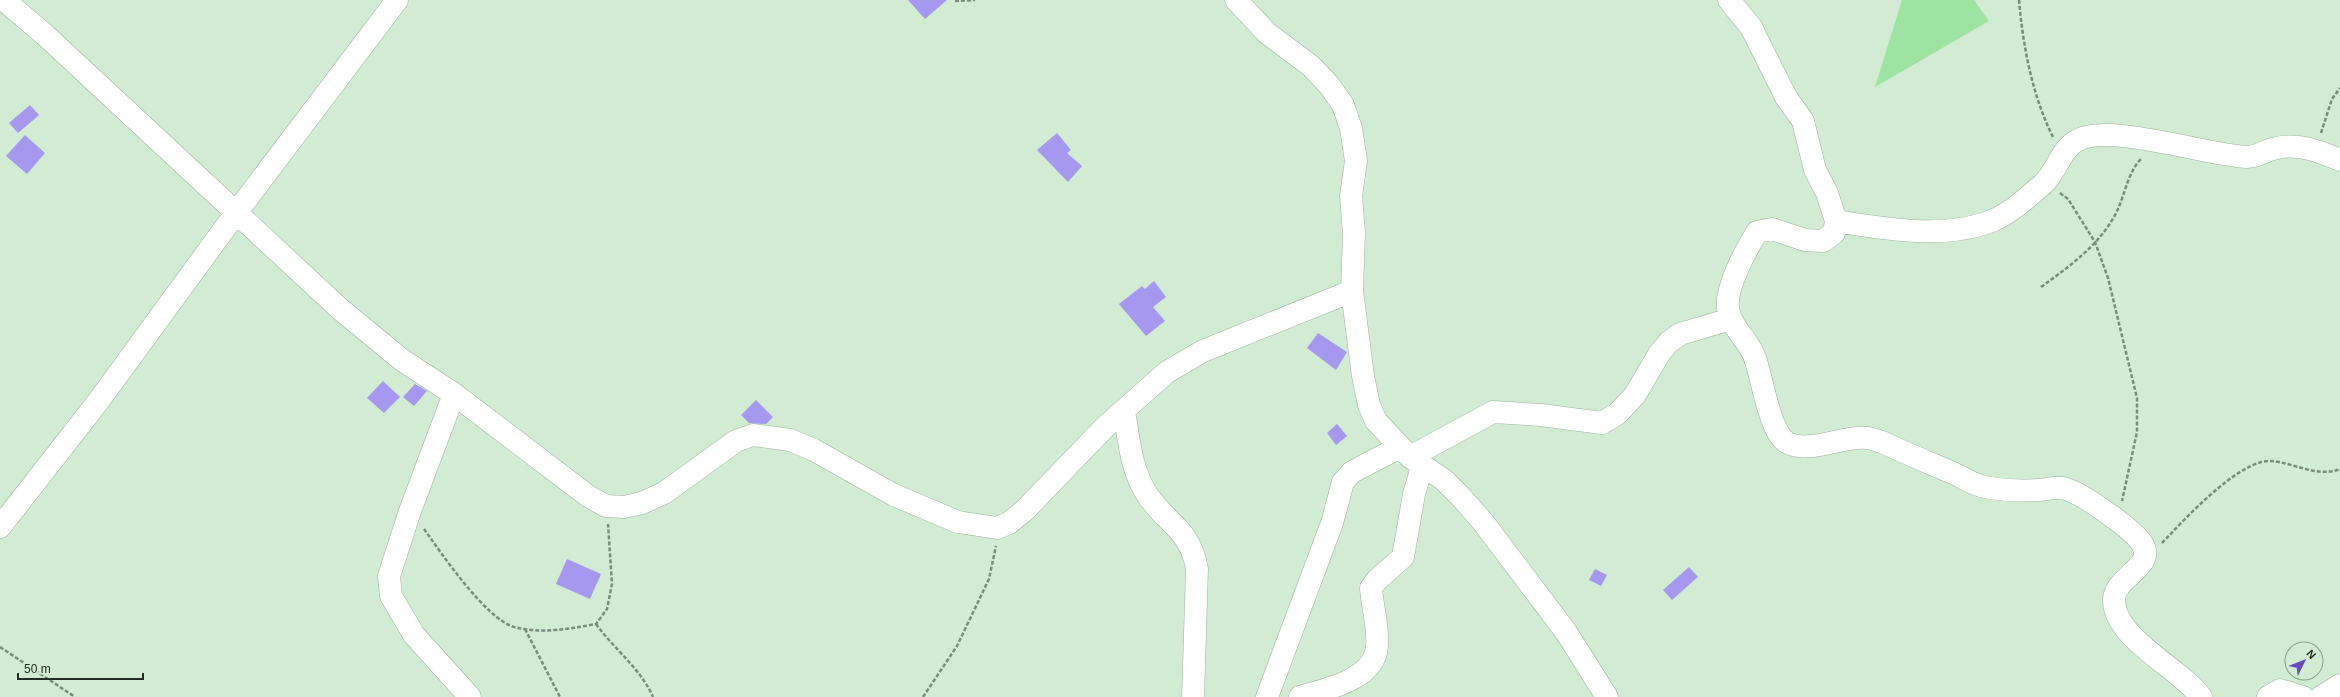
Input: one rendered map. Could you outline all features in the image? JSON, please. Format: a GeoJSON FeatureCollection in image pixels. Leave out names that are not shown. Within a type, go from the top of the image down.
{"type":"FeatureCollection","features":[{"type":"Feature","properties":{"kind":"street"},"geometry":{"type":"LineString","coordinates":[[4,0],[44,34],[340,309],[402,360],[454,394],[555,472],[588,496],[606,506],[624,507],[642,503],[664,493],[736,440],[753,435],[790,440],[814,450],[894,495],[958,522],[997,528],[1009,523],[1025,510],[1061,471],[1167,372],[1203,351],[1352,291]]}},
{"type":"Feature","properties":{"kind":"street"},"geometry":{"type":"LineString","coordinates":[[0,527],[97,403],[396,0]]}},
{"type":"Feature","properties":{"kind":"street"},"geometry":{"type":"LineString","coordinates":[[1236,0],[1267,33],[1311,66],[1329,85],[1343,105],[1351,128],[1356,161],[1351,196],[1354,233],[1352,291],[1369,405],[1376,421],[1411,457],[1444,480],[1483,522],[1566,632],[1607,697]]}},
{"type":"Feature","properties":{"kind":"street"},"geometry":{"type":"LineString","coordinates":[[1729,0],[1751,27],[1786,97],[1803,121],[1815,170],[1827,193],[1836,221],[1834,233],[1823,241],[1805,240],[1772,228],[1757,232],[1747,248],[1730,293],[1727,307],[1731,319],[1755,357],[1762,387],[1772,418],[1779,433],[1786,442],[1797,445],[1867,438],[1882,442],[1979,485],[2005,491],[2062,488],[2076,492],[2116,521],[2141,542],[2146,553],[2144,562],[2118,587],[2114,601],[2118,616],[2134,638],[2159,661],[2194,686],[2202,697]]}},
{"type":"Feature","properties":{"kind":"street"},"geometry":{"type":"LineString","coordinates":[[1836,221],[1872,227],[1965,230],[1995,220],[2020,204],[2046,182],[2067,149],[2076,140],[2100,134],[2125,136],[2164,144],[2248,157],[2285,146],[2316,149],[2340,160]]}},
{"type":"Feature","properties":{"kind":"street"},"geometry":{"type":"LineString","coordinates":[[1267,697],[1332,523],[1344,482],[1352,472],[1411,457],[1493,412],[1541,415],[1602,423],[1617,414],[1635,395],[1659,354],[1669,342],[1680,334],[1731,319]]}},
{"type":"Feature","properties":{"kind":"street"},"geometry":{"type":"LineString","coordinates":[[454,394],[410,511],[389,576],[391,596],[414,635],[470,697]]}},
{"type":"Feature","properties":{"kind":"street"},"geometry":{"type":"LineString","coordinates":[[1124,411],[1135,471],[1148,496],[1185,536],[1194,551],[1197,569],[1193,697]]}},
{"type":"Feature","properties":{"kind":"street"},"geometry":{"type":"LineString","coordinates":[[1300,697],[1355,676],[1367,669],[1375,659],[1378,645],[1372,588],[1377,580],[1403,558],[1414,494],[1411,457]]}},
{"type":"Feature","properties":{"kind":"street"},"geometry":{"type":"LineString","coordinates":[[2321,697],[2340,685]]}},
{"type":"Feature","properties":{"kind":"street"},"geometry":{"type":"LineString","coordinates":[[2268,697],[2280,690],[2303,697]]}},
{"type":"Feature","properties":{"kind":"path"},"geometry":{"type":"LineString","coordinates":[[955,1],[975,0]]}},
{"type":"Feature","properties":{"kind":"path"},"geometry":{"type":"LineString","coordinates":[[2019,0],[2031,71],[2042,114],[2062,157]]}},
{"type":"Feature","properties":{"kind":"path"},"geometry":{"type":"LineString","coordinates":[[2316,149],[2332,99],[2340,88]]}},
{"type":"Feature","properties":{"kind":"path"},"geometry":{"type":"LineString","coordinates":[[2041,287],[2070,265],[2095,242],[2108,227],[2117,211],[2139,161],[2164,144]]}},
{"type":"Feature","properties":{"kind":"path"},"geometry":{"type":"LineString","coordinates":[[2046,182],[2068,199],[2095,242],[2108,278],[2137,398],[2137,432],[2129,478],[2116,521]]}},
{"type":"Feature","properties":{"kind":"path"},"geometry":{"type":"LineString","coordinates":[[2144,562],[2207,497],[2254,464],[2272,461],[2310,470],[2340,469]]}},
{"type":"Feature","properties":{"kind":"path"},"geometry":{"type":"LineString","coordinates":[[410,511],[474,594],[496,617],[512,626],[525,629],[555,631],[596,624],[607,609],[612,584],[606,506]]}},
{"type":"Feature","properties":{"kind":"path"},"geometry":{"type":"LineString","coordinates":[[923,697],[957,646],[989,579],[996,555],[997,528]]}},
{"type":"Feature","properties":{"kind":"path"},"geometry":{"type":"LineString","coordinates":[[596,624],[609,643],[636,670],[648,686],[653,697]]}},
{"type":"Feature","properties":{"kind":"path"},"geometry":{"type":"LineString","coordinates":[[525,629],[560,697]]}},
{"type":"Feature","properties":{"kind":"path"},"geometry":{"type":"LineString","coordinates":[[0,647],[75,697]]}},
{"type":"Feature","properties":{"kind":"green space"},"geometry":{"type":"Polygon","coordinates":[[[1902,0],[1974,0],[1989,21],[1875,87],[1902,0]]]}},
{"type":"Feature","properties":{"kind":"building"},"geometry":{"type":"Polygon","coordinates":[[[908,0],[947,0],[925,19],[908,0]]]}},
{"type":"Feature","properties":{"kind":"building"},"geometry":{"type":"Polygon","coordinates":[[[30,105],[39,115],[18,133],[9,123],[30,105]]]}},
{"type":"Feature","properties":{"kind":"building"},"geometry":{"type":"Polygon","coordinates":[[[1057,133],[1071,150],[1067,153],[1082,166],[1068,182],[1037,150],[1057,133]]]}},
{"type":"Feature","properties":{"kind":"building"},"geometry":{"type":"Polygon","coordinates":[[[25,135],[45,153],[27,174],[6,156],[25,135]]]}},
{"type":"Feature","properties":{"kind":"building"},"geometry":{"type":"Polygon","coordinates":[[[1154,281],[1166,297],[1153,307],[1165,321],[1146,336],[1119,304],[1142,286],[1145,289],[1154,281]]]}},
{"type":"Feature","properties":{"kind":"building"},"geometry":{"type":"Polygon","coordinates":[[[1318,333],[1347,352],[1336,370],[1307,348],[1318,333]]]}},
{"type":"Feature","properties":{"kind":"building"},"geometry":{"type":"Polygon","coordinates":[[[383,381],[400,397],[384,413],[367,398],[383,381]]]}},
{"type":"Feature","properties":{"kind":"building"},"geometry":{"type":"Polygon","coordinates":[[[415,384],[427,391],[414,406],[403,397],[415,384]]]}},
{"type":"Feature","properties":{"kind":"building"},"geometry":{"type":"Polygon","coordinates":[[[756,400],[773,417],[766,424],[749,423],[741,415],[756,400]]]}},
{"type":"Feature","properties":{"kind":"building"},"geometry":{"type":"Polygon","coordinates":[[[1337,424],[1347,436],[1336,445],[1327,433],[1337,424]]]}},
{"type":"Feature","properties":{"kind":"building"},"geometry":{"type":"Polygon","coordinates":[[[567,559],[601,574],[590,599],[556,584],[567,559]]]}},
{"type":"Feature","properties":{"kind":"building"},"geometry":{"type":"Polygon","coordinates":[[[1689,567],[1698,577],[1672,600],[1663,590],[1689,567]]]}},
{"type":"Feature","properties":{"kind":"building"},"geometry":{"type":"Polygon","coordinates":[[[1595,569],[1607,575],[1601,586],[1589,580],[1595,569]]]}}]}
